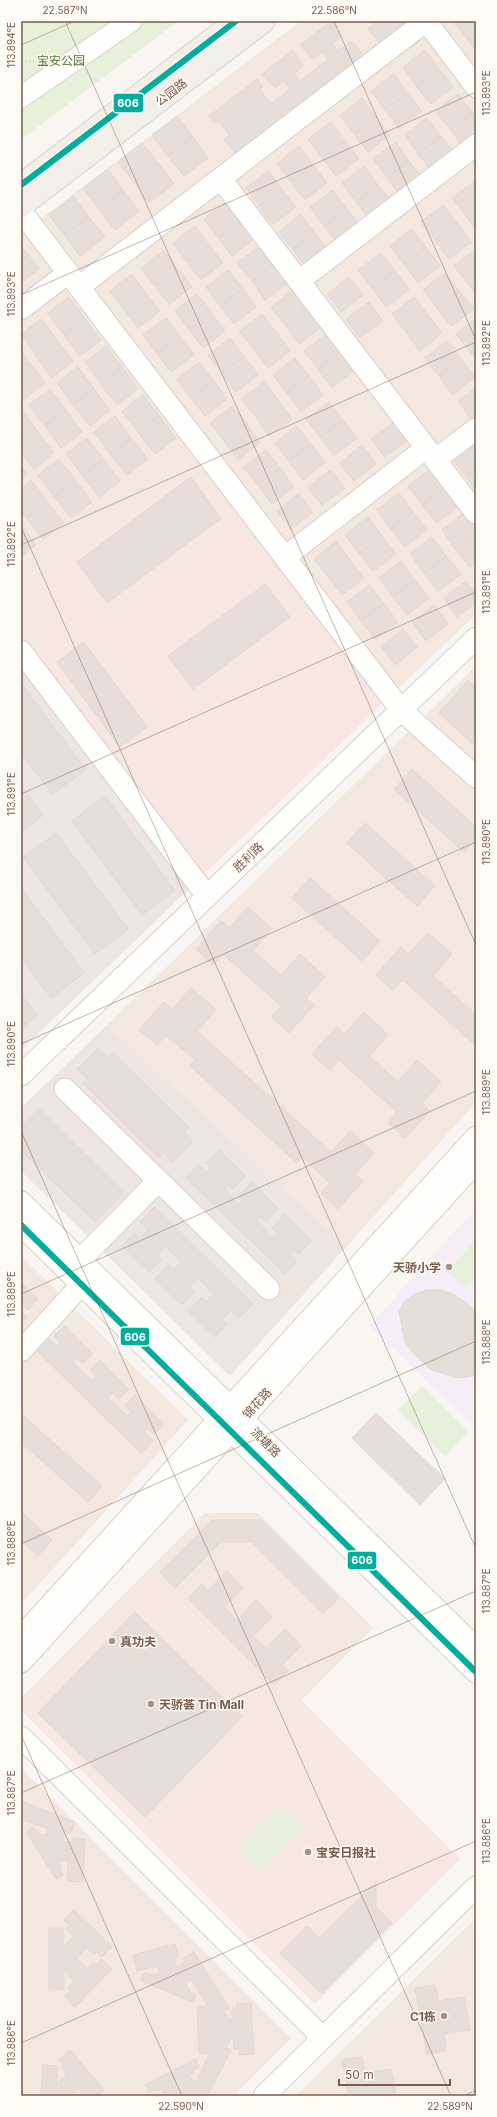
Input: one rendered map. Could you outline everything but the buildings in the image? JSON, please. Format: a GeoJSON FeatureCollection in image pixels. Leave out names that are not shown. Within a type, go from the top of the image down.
{"type":"FeatureCollection","features":[{"type":"Feature","properties":{"kind":"main road","name":"公园路"},"geometry":{"type":"LineString","coordinates":[[21,185],[236,21]]}},
{"type":"Feature","properties":{"kind":"main road","name":"公园路"},"geometry":{"type":"LineString","coordinates":[[21,206],[264,21]]}},
{"type":"Feature","properties":{"kind":"street"},"geometry":{"type":"LineString","coordinates":[[21,97],[131,21]]}},
{"type":"Feature","properties":{"kind":"street"},"geometry":{"type":"LineString","coordinates":[[21,309],[74,280],[221,179],[426,21],[476,87]]}},
{"type":"Feature","properties":{"kind":"street"},"geometry":{"type":"LineString","coordinates":[[299,281],[476,145]]}},
{"type":"Feature","properties":{"kind":"street"},"geometry":{"type":"LineString","coordinates":[[221,179],[476,513]]}},
{"type":"Feature","properties":{"kind":"street"},"geometry":{"type":"LineString","coordinates":[[21,211],[401,710],[476,778]]}},
{"type":"Feature","properties":{"kind":"street"},"geometry":{"type":"LineString","coordinates":[[284,557],[431,454],[476,429]]}},
{"type":"Feature","properties":{"kind":"street","name":"胜利路"},"geometry":{"type":"LineString","coordinates":[[21,1075],[476,638]]}},
{"type":"Feature","properties":{"kind":"street"},"geometry":{"type":"LineString","coordinates":[[21,651],[208,896]]}},
{"type":"Feature","properties":{"kind":"street"},"geometry":{"type":"LineString","coordinates":[[65,1089],[269,1289]]}},
{"type":"Feature","properties":{"kind":"street","name":"锦花路"},"geometry":{"type":"LineString","coordinates":[[21,1662],[476,1137]]}},
{"type":"Feature","properties":{"kind":"street","name":"锦花路"},"geometry":{"type":"LineString","coordinates":[[21,1637],[476,1162]]}},
{"type":"Feature","properties":{"kind":"street"},"geometry":{"type":"LineString","coordinates":[[80,1260],[158,1180]]}},
{"type":"Feature","properties":{"kind":"street","name":"流塘路"},"geometry":{"type":"LineString","coordinates":[[21,1202],[80,1260],[231,1419],[476,1672]]}},
{"type":"Feature","properties":{"kind":"street","name":"流塘路"},"geometry":{"type":"LineString","coordinates":[[21,1225],[82,1284],[231,1419],[476,1648]]}},
{"type":"Feature","properties":{"kind":"street"},"geometry":{"type":"LineString","coordinates":[[21,1351],[82,1284]]}},
{"type":"Feature","properties":{"kind":"street"},"geometry":{"type":"LineString","coordinates":[[21,1737],[323,2038]]}},
{"type":"Feature","properties":{"kind":"street"},"geometry":{"type":"LineString","coordinates":[[264,2096],[476,1886]]}},
{"type":"Feature","properties":{"kind":"shaded area"},"geometry":{"type":"Polygon","coordinates":[[[301,21],[476,21],[476,614],[383,703],[196,451],[21,582],[21,234],[301,21]]]}},
{"type":"Feature","properties":{"kind":"shaded area"},"geometry":{"type":"Polygon","coordinates":[[[196,451],[383,703],[203,875],[21,636],[21,582],[196,451]]]}},
{"type":"Feature","properties":{"kind":"shaded area"},"geometry":{"type":"Polygon","coordinates":[[[21,665],[190,888],[21,1050],[21,665]]]}},
{"type":"Feature","properties":{"kind":"shaded area"},"geometry":{"type":"Polygon","coordinates":[[[476,666],[476,766],[423,718],[476,666]]]}},
{"type":"Feature","properties":{"kind":"shaded area"},"geometry":{"type":"Polygon","coordinates":[[[410,730],[476,789],[476,1102],[346,1247],[107,1025],[410,730]]]}},
{"type":"Feature","properties":{"kind":"shaded area"},"geometry":{"type":"Polygon","coordinates":[[[107,1025],[346,1247],[230,1376],[21,1171],[21,1108],[107,1025]]]}},
{"type":"Feature","properties":{"kind":"shaded area","name":"天骄小学"},"geometry":{"type":"Polygon","coordinates":[[[476,1208],[476,1427],[369,1326],[476,1208]]]}},
{"type":"Feature","properties":{"kind":"shaded area"},"geometry":{"type":"Polygon","coordinates":[[[21,1256],[188,1420],[21,1604],[21,1256]]]}},
{"type":"Feature","properties":{"kind":"shaded area"},"geometry":{"type":"Polygon","coordinates":[[[205,1513],[258,1513],[373,1628],[290,1712],[148,1570],[205,1513]]]}},
{"type":"Feature","properties":{"kind":"shaded area"},"geometry":{"type":"Polygon","coordinates":[[[148,1570],[290,1712],[301,1700],[460,1859],[315,2004],[21,1710],[21,1698],[148,1570]]]}},
{"type":"Feature","properties":{"kind":"shaded area"},"geometry":{"type":"Polygon","coordinates":[[[21,1768],[291,2038],[233,2096],[21,2096],[21,1768]]]}},
{"type":"Feature","properties":{"kind":"shaded area"},"geometry":{"type":"Polygon","coordinates":[[[476,1918],[476,2096],[296,2096],[476,1918]]]}},
{"type":"Feature","properties":{"kind":"green space","name":"宝安公园"},"geometry":{"type":"Polygon","coordinates":[[[21,21],[178,21],[21,140],[21,21]]]}},
{"type":"Feature","properties":{"kind":"green space"},"geometry":{"type":"Polygon","coordinates":[[[476,1239],[476,1276],[466,1288],[447,1272],[476,1239]]]}},
{"type":"Feature","properties":{"kind":"green space"},"geometry":{"type":"Polygon","coordinates":[[[422,1386],[469,1432],[445,1456],[398,1410],[422,1386]]]}},
{"type":"Feature","properties":{"kind":"green space"},"geometry":{"type":"Polygon","coordinates":[[[281,1804],[304,1826],[260,1871],[237,1848],[281,1804]]]}},
{"type":"Feature","properties":{"kind":"transit line","name":"606"},"geometry":{"type":"LineString","coordinates":[[21,185],[236,21]]}},
{"type":"Feature","properties":{"kind":"transit line","name":"606"},"geometry":{"type":"LineString","coordinates":[[21,1225],[476,1672]]}},
{"type":"Feature","properties":{"kind":"place","name":"天骄小学"},"geometry":{"type":"Point","coordinates":[449,1267]}},
{"type":"Feature","properties":{"kind":"place","name":"真功夫"},"geometry":{"type":"Point","coordinates":[112,1641]}},
{"type":"Feature","properties":{"kind":"place","name":"天骄荟 Tin Mall"},"geometry":{"type":"Point","coordinates":[151,1704]}},
{"type":"Feature","properties":{"kind":"place","name":"宝安日报社"},"geometry":{"type":"Point","coordinates":[308,1852]}},
{"type":"Feature","properties":{"kind":"place","name":"C1栋"},"geometry":{"type":"Point","coordinates":[444,2016]}}]}
